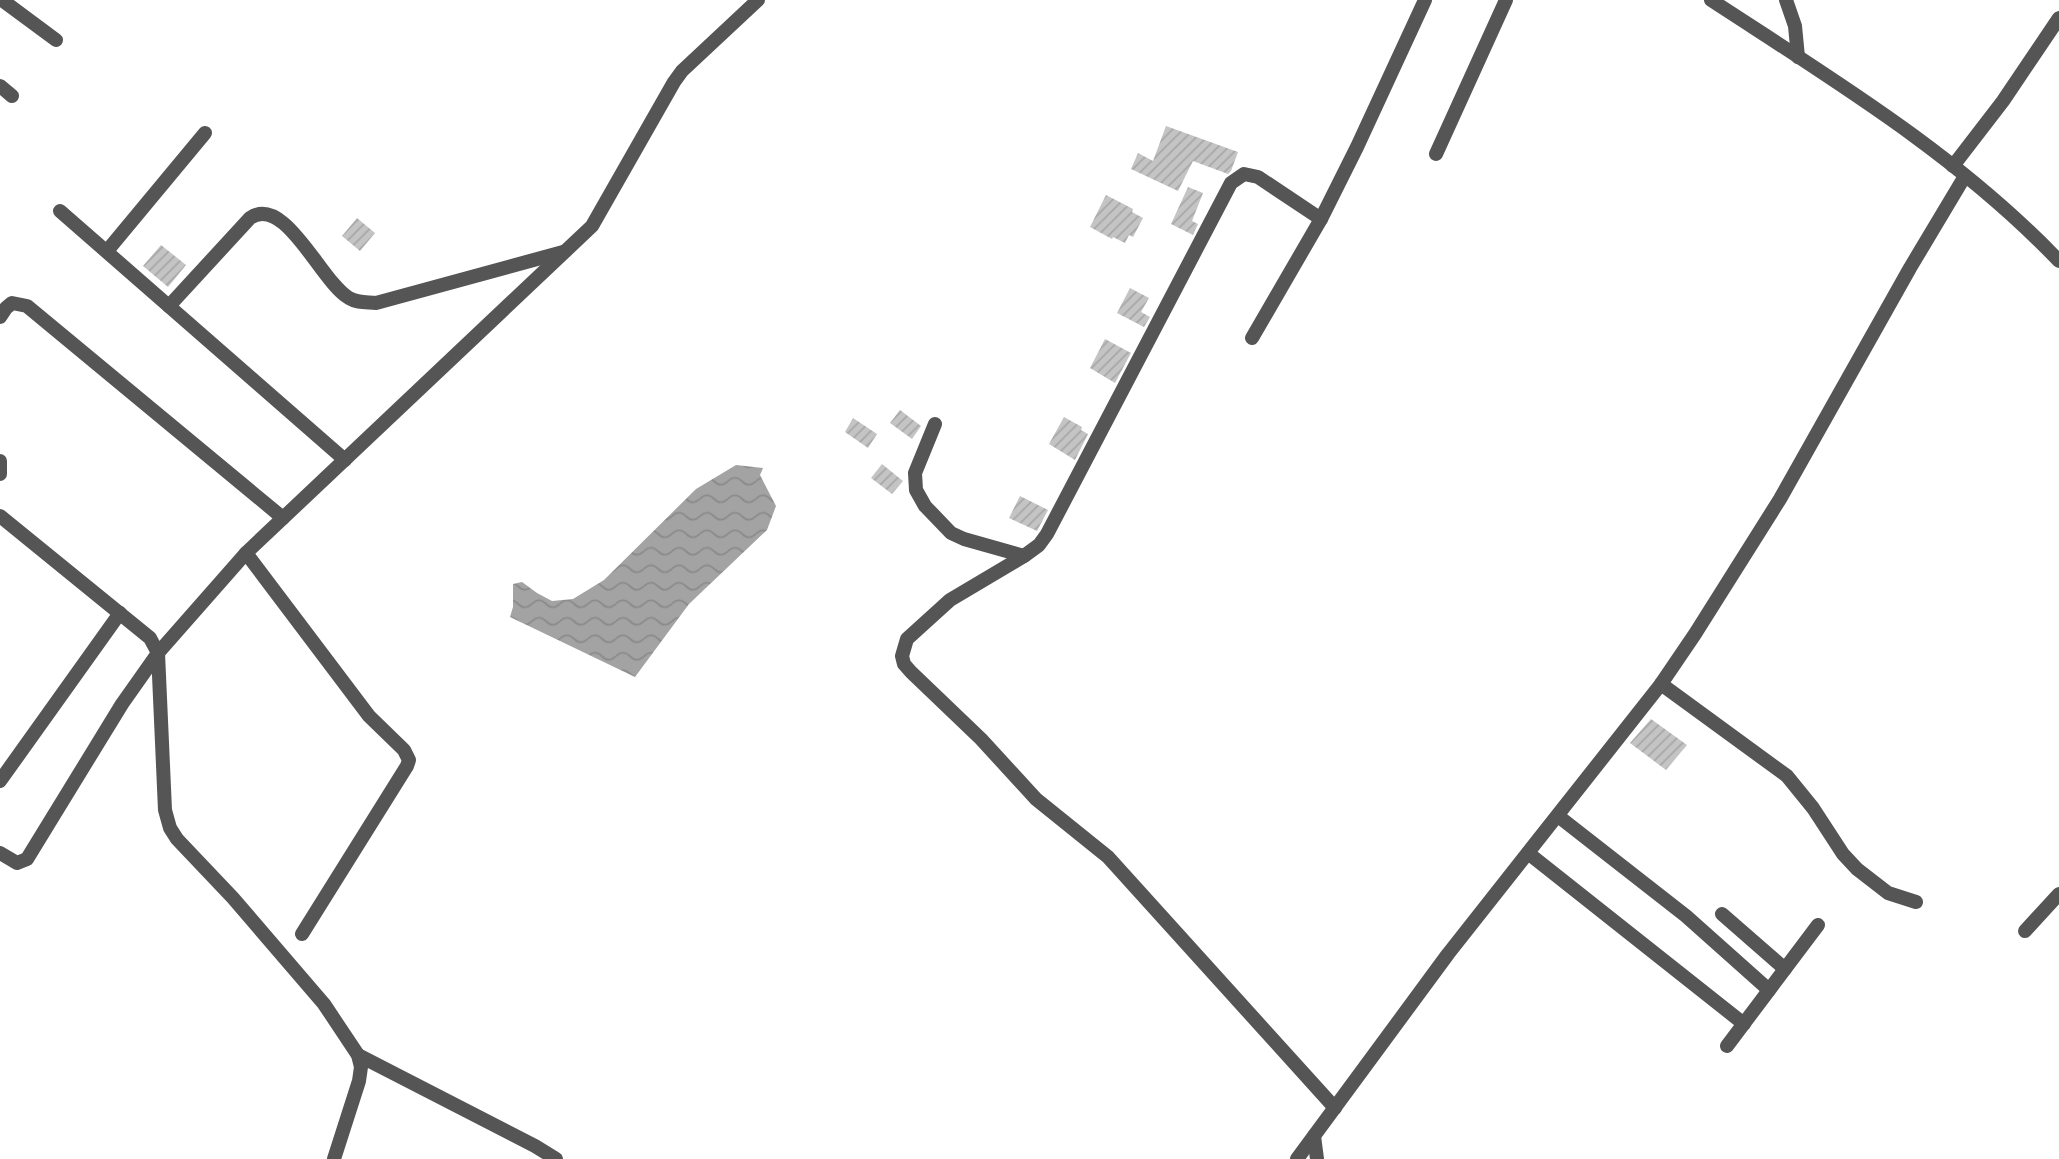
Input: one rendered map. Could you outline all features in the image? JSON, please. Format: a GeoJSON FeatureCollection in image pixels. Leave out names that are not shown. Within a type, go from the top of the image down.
{"type":"FeatureCollection","features":[{"type":"Feature","properties":{"kind":"street"},"geometry":{"type":"LineString","coordinates":[[2,0],[56,40]]}},
{"type":"Feature","properties":{"kind":"street"},"geometry":{"type":"LineString","coordinates":[[0,853],[17,863],[31,854],[122,704],[158,653],[246,553],[593,226],[682,71],[758,0]]}},
{"type":"Feature","properties":{"kind":"street"},"geometry":{"type":"LineString","coordinates":[[1252,338],[1321,219],[1425,0]]}},
{"type":"Feature","properties":{"kind":"street"},"geometry":{"type":"LineString","coordinates":[[1436,154],[1506,0]]}},
{"type":"Feature","properties":{"kind":"street"},"geometry":{"type":"LineString","coordinates":[[1711,0],[1887,115],[1965,176],[2025,227],[2059,261]]}},
{"type":"Feature","properties":{"kind":"street"},"geometry":{"type":"LineString","coordinates":[[1786,0],[1795,26],[1798,57]]}},
{"type":"Feature","properties":{"kind":"street"},"geometry":{"type":"LineString","coordinates":[[1953,166],[2003,101],[2059,18]]}},
{"type":"Feature","properties":{"kind":"street"},"geometry":{"type":"LineString","coordinates":[[107,251],[205,133]]}},
{"type":"Feature","properties":{"kind":"street"},"geometry":{"type":"LineString","coordinates":[[1321,219],[1258,177],[1244,174],[1231,183],[1056,519],[1039,545],[950,600],[907,639],[902,656],[904,664],[911,672],[981,739],[1036,799],[1108,857],[1335,1108]]}},
{"type":"Feature","properties":{"kind":"street"},"geometry":{"type":"LineString","coordinates":[[1297,1159],[1448,954],[1661,684],[1780,499],[1965,176]]}},
{"type":"Feature","properties":{"kind":"street"},"geometry":{"type":"LineString","coordinates":[[61,211],[345,460]]}},
{"type":"Feature","properties":{"kind":"street"},"geometry":{"type":"LineString","coordinates":[[169,306],[250,218],[262,213],[280,219],[295,233],[331,282],[350,299],[358,302],[376,303],[567,251]]}},
{"type":"Feature","properties":{"kind":"street"},"geometry":{"type":"LineString","coordinates":[[0,317],[12,303],[27,306],[283,518]]}},
{"type":"Feature","properties":{"kind":"street"},"geometry":{"type":"LineString","coordinates":[[935,424],[915,473],[916,490],[925,506],[951,533],[964,540],[1024,556]]}},
{"type":"Feature","properties":{"kind":"street"},"geometry":{"type":"LineString","coordinates":[[0,461],[0,474]]}},
{"type":"Feature","properties":{"kind":"street"},"geometry":{"type":"LineString","coordinates":[[0,516],[150,638],[158,653],[165,810],[170,828],[324,1004],[358,1055],[361,1067],[359,1081],[334,1159]]}},
{"type":"Feature","properties":{"kind":"street"},"geometry":{"type":"LineString","coordinates":[[246,553],[369,716],[404,750],[409,760],[302,934]]}},
{"type":"Feature","properties":{"kind":"street"},"geometry":{"type":"LineString","coordinates":[[0,781],[120,613]]}},
{"type":"Feature","properties":{"kind":"street"},"geometry":{"type":"LineString","coordinates":[[1661,684],[1787,776],[1813,808],[1843,854],[1857,869],[1888,893],[1916,902]]}},
{"type":"Feature","properties":{"kind":"street"},"geometry":{"type":"LineString","coordinates":[[1558,816],[1686,916],[1769,990]]}},
{"type":"Feature","properties":{"kind":"street"},"geometry":{"type":"LineString","coordinates":[[1528,853],[1744,1024]]}},
{"type":"Feature","properties":{"kind":"street"},"geometry":{"type":"LineString","coordinates":[[2025,931],[2059,894]]}},
{"type":"Feature","properties":{"kind":"street"},"geometry":{"type":"LineString","coordinates":[[1722,914],[1785,969]]}},
{"type":"Feature","properties":{"kind":"street"},"geometry":{"type":"LineString","coordinates":[[1727,1046],[1818,925]]}},
{"type":"Feature","properties":{"kind":"street"},"geometry":{"type":"LineString","coordinates":[[358,1055],[536,1146],[556,1159]]}},
{"type":"Feature","properties":{"kind":"street"},"geometry":{"type":"LineString","coordinates":[[1314,1136],[1317,1159]]}},
{"type":"Feature","properties":{"kind":"water"},"geometry":{"type":"Polygon","coordinates":[[[736,465],[763,468],[760,475],[776,506],[767,530],[689,604],[635,677],[510,617],[513,584],[522,582],[552,601],[573,599],[604,580],[696,489],[736,465]]]}},
{"type":"Feature","properties":{"kind":"building"},"geometry":{"type":"Polygon","coordinates":[[[1166,126],[1238,152],[1231,171],[1228,174],[1193,161],[1178,191],[1131,169],[1138,153],[1153,161],[1166,126]]]}},
{"type":"Feature","properties":{"kind":"building"},"geometry":{"type":"Polygon","coordinates":[[[1188,187],[1203,193],[1192,221],[1198,224],[1193,235],[1171,224],[1188,187]]]}},
{"type":"Feature","properties":{"kind":"building"},"geometry":{"type":"Polygon","coordinates":[[[1106,195],[1133,209],[1132,212],[1143,218],[1133,237],[1129,235],[1125,243],[1090,227],[1106,195]]]}},
{"type":"Feature","properties":{"kind":"building"},"geometry":{"type":"Polygon","coordinates":[[[357,218],[375,233],[360,251],[342,236],[357,218]]]}},
{"type":"Feature","properties":{"kind":"building"},"geometry":{"type":"Polygon","coordinates":[[[161,245],[186,265],[168,287],[143,266],[161,245]]]}},
{"type":"Feature","properties":{"kind":"building"},"geometry":{"type":"Polygon","coordinates":[[[1130,288],[1149,298],[1141,312],[1150,317],[1144,327],[1117,313],[1130,288]]]}},
{"type":"Feature","properties":{"kind":"building"},"geometry":{"type":"Polygon","coordinates":[[[1105,339],[1131,353],[1115,383],[1090,368],[1105,339]]]}},
{"type":"Feature","properties":{"kind":"building"},"geometry":{"type":"Polygon","coordinates":[[[900,410],[921,426],[912,439],[890,423],[900,410]]]}},
{"type":"Feature","properties":{"kind":"building"},"geometry":{"type":"Polygon","coordinates":[[[1064,417],[1082,427],[1081,430],[1088,434],[1075,460],[1049,444],[1064,417]]]}},
{"type":"Feature","properties":{"kind":"building"},"geometry":{"type":"Polygon","coordinates":[[[853,418],[877,434],[868,448],[845,432],[853,418]]]}},
{"type":"Feature","properties":{"kind":"building"},"geometry":{"type":"Polygon","coordinates":[[[882,464],[903,481],[892,494],[871,478],[882,464]]]}},
{"type":"Feature","properties":{"kind":"building"},"geometry":{"type":"Polygon","coordinates":[[[1020,496],[1048,510],[1037,531],[1009,518],[1020,496]]]}},
{"type":"Feature","properties":{"kind":"building"},"geometry":{"type":"Polygon","coordinates":[[[1651,719],[1687,745],[1666,770],[1630,743],[1651,719]]]}}]}
